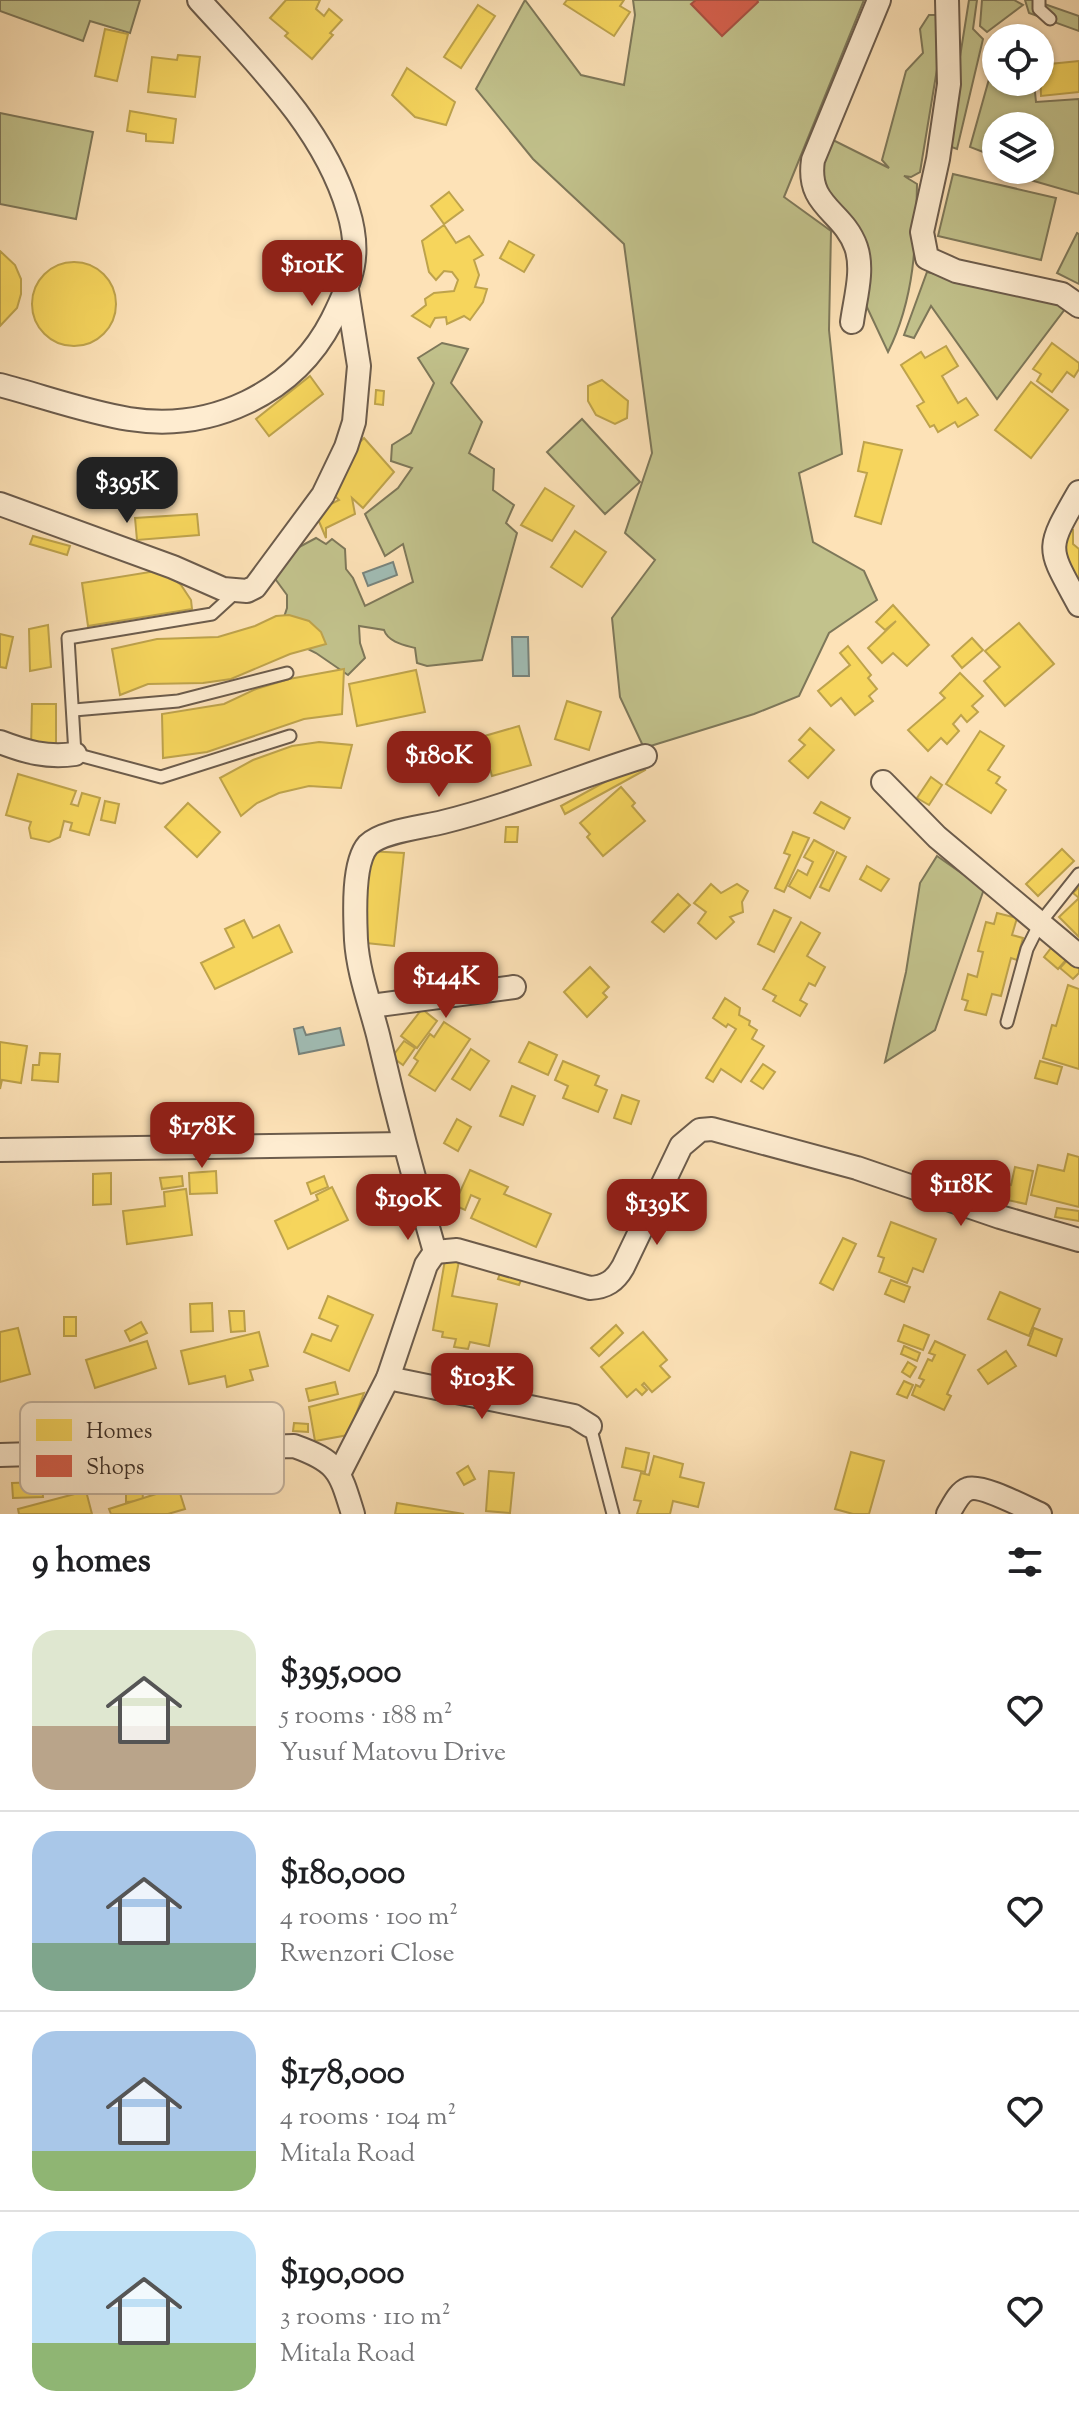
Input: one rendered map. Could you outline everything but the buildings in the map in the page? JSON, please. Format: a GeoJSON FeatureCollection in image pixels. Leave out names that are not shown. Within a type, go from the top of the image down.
{"type":"FeatureCollection","features":[{"type":"Feature","properties":{"kind":"street"},"geometry":{"type":"LineString","coordinates":[[0,385],[129,419],[170,422],[207,416],[267,392],[298,368],[316,347],[347,290],[356,249],[353,228],[343,194],[325,156],[301,119],[199,0]]}},
{"type":"Feature","properties":{"kind":"street"},"geometry":{"type":"LineString","coordinates":[[852,322],[858,255],[849,232],[816,195],[811,173],[813,160],[879,0]]}},
{"type":"Feature","properties":{"kind":"street"},"geometry":{"type":"LineString","coordinates":[[947,0],[949,84],[938,159],[922,232],[927,258],[956,271],[1062,294],[1079,306]]}},
{"type":"Feature","properties":{"kind":"street"},"geometry":{"type":"LineString","coordinates":[[0,504],[236,592],[247,591],[265,577],[323,495],[346,447],[356,410],[359,366],[347,290]]}},
{"type":"Feature","properties":{"kind":"street"},"geometry":{"type":"LineString","coordinates":[[1079,492],[1058,529],[1053,550],[1058,567],[1079,605]]}},
{"type":"Feature","properties":{"kind":"street"},"geometry":{"type":"LineString","coordinates":[[0,742],[53,757],[75,754]]}},
{"type":"Feature","properties":{"kind":"street"},"geometry":{"type":"LineString","coordinates":[[435,1252],[360,968],[356,941],[357,871],[361,857],[370,843],[387,835],[491,809],[645,756]]}},
{"type":"Feature","properties":{"kind":"street"},"geometry":{"type":"LineString","coordinates":[[883,782],[937,837],[1079,956]]}},
{"type":"Feature","properties":{"kind":"street"},"geometry":{"type":"LineString","coordinates":[[371,1006],[514,987]]}},
{"type":"Feature","properties":{"kind":"street"},"geometry":{"type":"LineString","coordinates":[[435,1252],[457,1250],[590,1288],[602,1287],[618,1276],[681,1146],[700,1130],[712,1129],[857,1168],[1000,1217],[1079,1240]]}},
{"type":"Feature","properties":{"kind":"street"},"geometry":{"type":"LineString","coordinates":[[0,1150],[404,1144]]}},
{"type":"Feature","properties":{"kind":"street"},"geometry":{"type":"LineString","coordinates":[[340,1472],[388,1378],[426,1265],[435,1252]]}},
{"type":"Feature","properties":{"kind":"street"},"geometry":{"type":"LineString","coordinates":[[388,1378],[574,1416],[590,1426]]}},
{"type":"Feature","properties":{"kind":"street"},"geometry":{"type":"LineString","coordinates":[[284,1446],[294,1446],[340,1472],[353,1514]]}},
{"type":"Feature","properties":{"kind":"street"},"geometry":{"type":"LineString","coordinates":[[0,1455],[20,1454]]}},
{"type":"Feature","properties":{"kind":"street"},"geometry":{"type":"LineString","coordinates":[[948,1514],[963,1491],[971,1488],[992,1493],[1040,1514]]}},
{"type":"Feature","properties":{"kind":"lane"},"geometry":{"type":"LineString","coordinates":[[1039,0],[1039,9],[1050,19]]}},
{"type":"Feature","properties":{"kind":"lane"},"geometry":{"type":"LineString","coordinates":[[236,592],[212,614],[68,638],[75,754],[161,777],[290,736]]}},
{"type":"Feature","properties":{"kind":"lane"},"geometry":{"type":"LineString","coordinates":[[74,710],[178,701],[287,673]]}},
{"type":"Feature","properties":{"kind":"lane"},"geometry":{"type":"LineString","coordinates":[[1007,1022],[1024,955],[1040,923],[1079,874]]}},
{"type":"Feature","properties":{"kind":"lane"},"geometry":{"type":"LineString","coordinates":[[590,1426],[613,1514]]}},
{"type":"Feature","properties":{"kind":"green space"},"geometry":{"type":"Polygon","coordinates":[[[0,0],[140,0],[130,33],[90,21],[83,41],[0,11],[0,0]]]}},
{"type":"Feature","properties":{"kind":"green space"},"geometry":{"type":"Polygon","coordinates":[[[525,0],[581,75],[624,85],[635,15],[633,0],[864,0],[784,197],[831,231],[829,330],[842,454],[799,473],[813,542],[864,571],[877,600],[829,633],[799,696],[754,714],[644,748],[620,697],[612,618],[655,560],[625,533],[652,453],[624,244],[533,159],[476,89],[525,0]]]}},
{"type":"Feature","properties":{"kind":"green space"},"geometry":{"type":"Polygon","coordinates":[[[969,0],[977,0],[973,29],[982,38],[982,43],[957,149],[946,145],[969,0]]]}},
{"type":"Feature","properties":{"kind":"green space"},"geometry":{"type":"Polygon","coordinates":[[[982,0],[1014,0],[1023,5],[998,24],[980,26],[982,0]]]}},
{"type":"Feature","properties":{"kind":"green space"},"geometry":{"type":"Polygon","coordinates":[[[1025,0],[1079,16],[1079,31],[1029,13],[1025,0]]]}},
{"type":"Feature","properties":{"kind":"green space"},"geometry":{"type":"Polygon","coordinates":[[[929,15],[943,15],[941,45],[920,172],[911,177],[904,176],[917,184],[915,248],[904,311],[888,352],[865,303],[864,238],[820,179],[829,138],[889,168],[882,160],[906,71],[923,53],[920,29],[929,15]]]}},
{"type":"Feature","properties":{"kind":"green space"},"geometry":{"type":"Polygon","coordinates":[[[984,96],[1035,96],[1036,102],[1079,99],[1079,194],[1044,184],[1054,184],[1054,112],[982,112],[982,152],[970,147],[984,96]]]}},
{"type":"Feature","properties":{"kind":"green space"},"geometry":{"type":"Polygon","coordinates":[[[0,113],[93,132],[76,219],[0,204],[0,113]]]}},
{"type":"Feature","properties":{"kind":"green space"},"geometry":{"type":"Polygon","coordinates":[[[953,174],[982,181],[982,184],[996,184],[1056,198],[1041,260],[938,236],[953,174]]]}},
{"type":"Feature","properties":{"kind":"green space"},"geometry":{"type":"Polygon","coordinates":[[[1079,234],[1079,284],[1057,273],[1079,234]]]}},
{"type":"Feature","properties":{"kind":"green space"},"geometry":{"type":"Polygon","coordinates":[[[927,272],[1068,305],[997,399],[931,306],[914,338],[904,335],[927,272]]]}},
{"type":"Feature","properties":{"kind":"green space"},"geometry":{"type":"Polygon","coordinates":[[[442,343],[468,349],[451,383],[482,422],[469,453],[494,469],[493,490],[514,505],[506,523],[517,533],[482,660],[427,666],[417,663],[415,648],[393,640],[384,630],[359,626],[365,658],[348,675],[316,653],[286,638],[281,626],[287,608],[287,595],[276,580],[276,566],[286,554],[316,538],[326,544],[332,539],[345,549],[346,569],[365,606],[413,582],[403,544],[385,556],[365,514],[398,488],[412,468],[391,461],[392,445],[411,433],[434,383],[418,358],[442,343]]]}},
{"type":"Feature","properties":{"kind":"green space"},"geometry":{"type":"Polygon","coordinates":[[[582,419],[640,482],[605,514],[547,452],[582,419]]]}},
{"type":"Feature","properties":{"kind":"green space"},"geometry":{"type":"Polygon","coordinates":[[[937,856],[984,889],[935,1030],[885,1062],[906,972],[920,883],[937,856]]]}},
{"type":"Feature","properties":{"kind":"water"},"geometry":{"type":"Polygon","coordinates":[[[393,562],[397,575],[368,586],[363,573],[393,562]]]}},
{"type":"Feature","properties":{"kind":"water"},"geometry":{"type":"Polygon","coordinates":[[[512,637],[528,637],[529,676],[513,676],[512,637]]]}},
{"type":"Feature","properties":{"kind":"water"},"geometry":{"type":"Polygon","coordinates":[[[303,1027],[306,1035],[340,1028],[344,1045],[299,1054],[294,1029],[303,1027]]]}}]}
